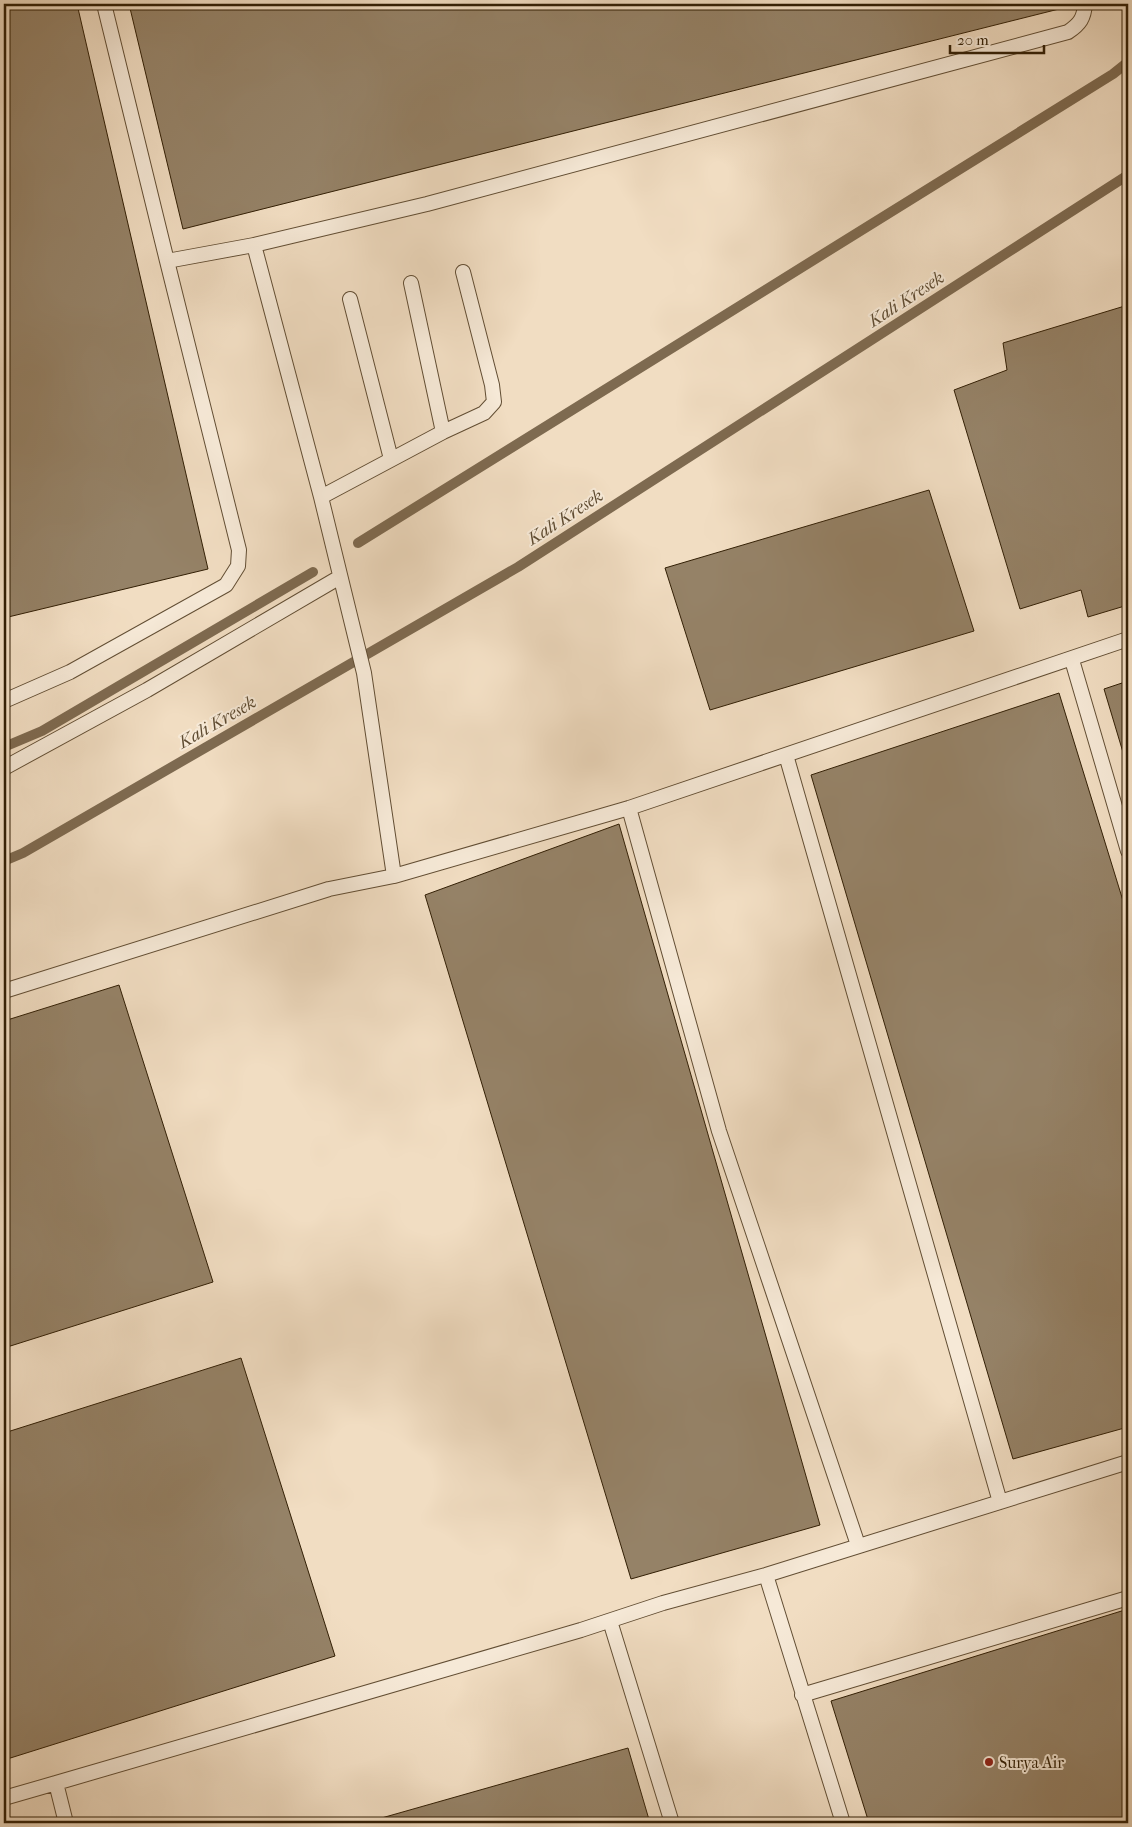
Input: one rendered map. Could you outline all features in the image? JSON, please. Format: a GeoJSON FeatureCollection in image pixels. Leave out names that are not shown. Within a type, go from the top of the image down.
{"type":"FeatureCollection","features":[{"type":"Feature","properties":{"kind":"lane"},"geometry":{"type":"LineString","coordinates":[[4,701],[70,672],[226,585],[238,566],[240,550],[104,4]]}},
{"type":"Feature","properties":{"kind":"lane"},"geometry":{"type":"LineString","coordinates":[[167,261],[254,245],[436,201],[1068,32],[1079,24],[1084,16],[1085,4]]}},
{"type":"Feature","properties":{"kind":"lane"},"geometry":{"type":"LineString","coordinates":[[254,245],[321,498],[364,674],[394,876]]}},
{"type":"Feature","properties":{"kind":"lane"},"geometry":{"type":"LineString","coordinates":[[321,498],[391,459],[484,413],[494,402],[492,385],[463,272]]}},
{"type":"Feature","properties":{"kind":"lane"},"geometry":{"type":"LineString","coordinates":[[411,283],[443,432]]}},
{"type":"Feature","properties":{"kind":"lane"},"geometry":{"type":"LineString","coordinates":[[350,299],[391,459]]}},
{"type":"Feature","properties":{"kind":"lane"},"geometry":{"type":"LineString","coordinates":[[4,768],[147,690],[340,577]]}},
{"type":"Feature","properties":{"kind":"lane"},"geometry":{"type":"LineString","coordinates":[[4,990],[329,890],[394,876],[629,808],[1128,640]]}},
{"type":"Feature","properties":{"kind":"lane"},"geometry":{"type":"LineString","coordinates":[[1072,660],[1128,851]]}},
{"type":"Feature","properties":{"kind":"lane"},"geometry":{"type":"LineString","coordinates":[[786,755],[1000,1502]]}},
{"type":"Feature","properties":{"kind":"lane"},"geometry":{"type":"LineString","coordinates":[[629,808],[719,1131],[858,1545]]}},
{"type":"Feature","properties":{"kind":"lane"},"geometry":{"type":"LineString","coordinates":[[4,1798],[610,1621],[663,1603],[766,1575],[1128,1462]]}},
{"type":"Feature","properties":{"kind":"lane"},"geometry":{"type":"LineString","coordinates":[[766,1575],[843,1823]]}},
{"type":"Feature","properties":{"kind":"lane"},"geometry":{"type":"LineString","coordinates":[[802,1695],[1128,1598]]}},
{"type":"Feature","properties":{"kind":"lane"},"geometry":{"type":"LineString","coordinates":[[610,1621],[672,1823]]}},
{"type":"Feature","properties":{"kind":"lane"},"geometry":{"type":"LineString","coordinates":[[56,1784],[66,1823]]}},
{"type":"Feature","properties":{"kind":"building"},"geometry":{"type":"Polygon","coordinates":[[[4,4],[77,4],[208,569],[4,618],[4,4]]]}},
{"type":"Feature","properties":{"kind":"building"},"geometry":{"type":"Polygon","coordinates":[[[129,4],[1058,4],[1059,9],[183,229],[129,4]]]}},
{"type":"Feature","properties":{"kind":"building"},"geometry":{"type":"Polygon","coordinates":[[[1128,305],[1128,605],[1088,617],[1081,590],[1020,609],[954,390],[1007,370],[1003,343],[1128,305]]]}},
{"type":"Feature","properties":{"kind":"building"},"geometry":{"type":"Polygon","coordinates":[[[929,490],[974,631],[710,710],[665,568],[929,490]]]}},
{"type":"Feature","properties":{"kind":"building"},"geometry":{"type":"Polygon","coordinates":[[[1128,681],[1128,769],[1104,689],[1128,681]]]}},
{"type":"Feature","properties":{"kind":"building"},"geometry":{"type":"Polygon","coordinates":[[[1059,693],[1128,917],[1128,1427],[1013,1459],[811,775],[1059,693]]]}},
{"type":"Feature","properties":{"kind":"building"},"geometry":{"type":"Polygon","coordinates":[[[619,824],[820,1525],[631,1579],[425,895],[619,824]]]}},
{"type":"Feature","properties":{"kind":"building"},"geometry":{"type":"Polygon","coordinates":[[[119,985],[213,1282],[4,1348],[4,1021],[119,985]]]}},
{"type":"Feature","properties":{"kind":"building"},"geometry":{"type":"Polygon","coordinates":[[[241,1358],[335,1656],[4,1760],[4,1433],[241,1358]]]}},
{"type":"Feature","properties":{"kind":"building","name":"Surya Air"},"geometry":{"type":"Polygon","coordinates":[[[1128,1609],[1128,1823],[869,1823],[831,1701],[1128,1609]]]}},
{"type":"Feature","properties":{"kind":"building"},"geometry":{"type":"Polygon","coordinates":[[[628,1748],[650,1823],[372,1823],[371,1821],[628,1748]]]}},
{"type":"Feature","properties":{"kind":"waterway"},"geometry":{"type":"LineString","coordinates":[[358,543],[1113,74],[1128,62]]}},
{"type":"Feature","properties":{"kind":"waterway","name":"Kali Kresek"},"geometry":{"type":"LineString","coordinates":[[4,861],[23,853],[518,567],[1128,175]]}},
{"type":"Feature","properties":{"kind":"waterway"},"geometry":{"type":"LineString","coordinates":[[4,747],[42,731],[313,572]]}},
{"type":"Feature","properties":{"kind":"place","name":"Surya Air"},"geometry":{"type":"Point","coordinates":[989,1762]}}]}
